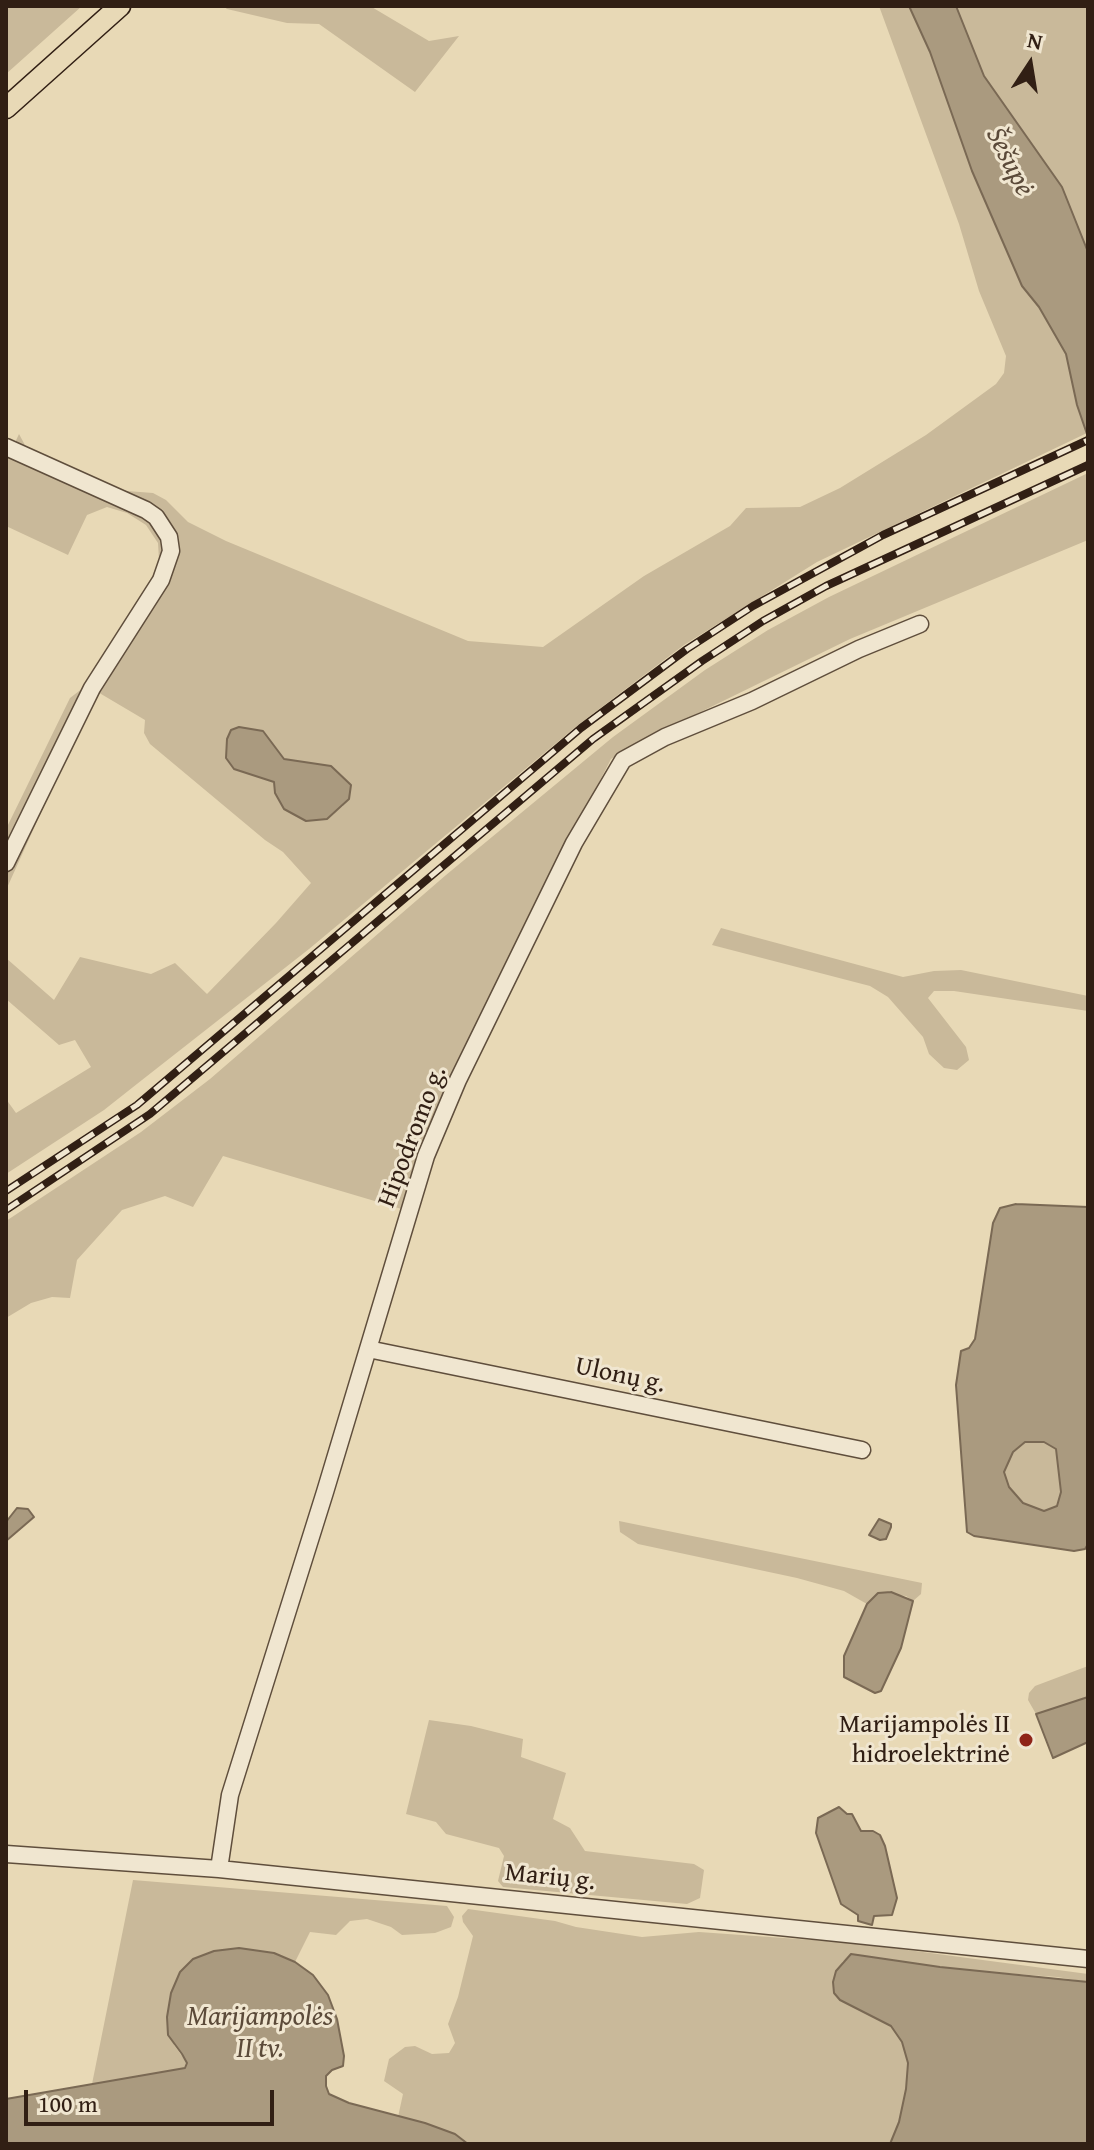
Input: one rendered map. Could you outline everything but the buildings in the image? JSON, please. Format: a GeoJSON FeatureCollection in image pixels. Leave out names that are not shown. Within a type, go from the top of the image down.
{"type":"FeatureCollection","features":[{"type":"Feature","properties":{"kind":"main road"},"geometry":{"type":"LineString","coordinates":[[6,108],[120,6]]}},
{"type":"Feature","properties":{"kind":"street"},"geometry":{"type":"LineString","coordinates":[[6,447],[146,510],[156,517],[169,537],[171,551],[161,580],[92,688],[6,863]]}},
{"type":"Feature","properties":{"kind":"street","name":"Hipodromo g."},"geometry":{"type":"LineString","coordinates":[[219,1869],[230,1795],[426,1156],[458,1080],[574,843],[623,760],[665,737],[920,624]]}},
{"type":"Feature","properties":{"kind":"street","name":"Ulonų g."},"geometry":{"type":"LineString","coordinates":[[368,1349],[862,1450]]}},
{"type":"Feature","properties":{"kind":"street","name":"Marių g."},"geometry":{"type":"LineString","coordinates":[[6,1854],[219,1869],[1088,1959]]}},
{"type":"Feature","properties":{"kind":"shaded area"},"geometry":{"type":"Polygon","coordinates":[[[6,6],[82,6],[6,74],[6,6]]]}},
{"type":"Feature","properties":{"kind":"shaded area"},"geometry":{"type":"Polygon","coordinates":[[[223,6],[370,6],[429,41],[459,36],[415,92],[319,24],[287,23],[223,6]]]}},
{"type":"Feature","properties":{"kind":"shaded area"},"geometry":{"type":"Polygon","coordinates":[[[879,6],[909,6],[930,52],[972,171],[1022,286],[1039,307],[1066,354],[1077,405],[1087,433],[817,562],[684,645],[578,725],[309,949],[104,1110],[6,1174],[6,1099],[16,1113],[91,1067],[75,1040],[59,1045],[6,999],[6,958],[54,1000],[80,957],[151,974],[175,963],[207,994],[311,883],[283,852],[150,744],[144,733],[145,720],[96,691],[6,890],[6,829],[70,698],[83,688],[150,582],[159,560],[158,543],[146,525],[127,513],[107,507],[87,515],[68,555],[6,526],[6,462],[19,434],[26,447],[104,486],[153,493],[166,500],[188,522],[226,541],[468,641],[543,647],[644,576],[730,526],[746,508],[800,507],[840,488],[926,435],[996,384],[1004,373],[1006,356],[979,291],[959,224],[879,6]],[[239,727],[275,782],[275,793],[306,821],[327,819],[343,806],[331,766],[284,759],[262,731],[239,727]]]}},
{"type":"Feature","properties":{"kind":"shaded area"},"geometry":{"type":"Polygon","coordinates":[[[956,6],[1088,6],[1088,252],[1062,187],[984,76],[956,6]]]}},
{"type":"Feature","properties":{"kind":"shaded area"},"geometry":{"type":"Polygon","coordinates":[[[1088,473],[1088,540],[850,639],[637,743],[611,759],[537,903],[405,1210],[223,1156],[193,1207],[165,1196],[122,1210],[77,1260],[70,1298],[52,1297],[31,1303],[6,1318],[6,1221],[141,1132],[210,1079],[446,875],[613,737],[705,670],[768,630],[829,597],[1088,473]]]}},
{"type":"Feature","properties":{"kind":"shaded area"},"geometry":{"type":"Polygon","coordinates":[[[721,928],[903,977],[961,970],[1088,996],[1088,1011],[954,991],[934,991],[928,998],[966,1047],[969,1060],[957,1070],[944,1068],[929,1054],[923,1037],[888,997],[870,986],[712,945],[721,928]]]}},
{"type":"Feature","properties":{"kind":"shaded area"},"geometry":{"type":"Polygon","coordinates":[[[1025,1442],[1044,1442],[1056,1449],[1061,1492],[1057,1506],[1044,1511],[1023,1503],[1009,1487],[1004,1472],[1013,1452],[1025,1442]]]}},
{"type":"Feature","properties":{"kind":"shaded area"},"geometry":{"type":"Polygon","coordinates":[[[619,1521],[922,1583],[921,1594],[913,1601],[906,1596],[878,1593],[867,1604],[844,1591],[797,1578],[638,1544],[620,1532],[619,1521]]]}},
{"type":"Feature","properties":{"kind":"shaded area"},"geometry":{"type":"Polygon","coordinates":[[[1088,1666],[1088,1697],[1036,1714],[1028,1700],[1035,1686],[1088,1666]]]}},
{"type":"Feature","properties":{"kind":"shaded area"},"geometry":{"type":"Polygon","coordinates":[[[429,1720],[471,1726],[523,1739],[521,1757],[566,1773],[553,1819],[570,1828],[585,1851],[694,1864],[704,1870],[700,1898],[687,1904],[503,1887],[498,1881],[504,1856],[499,1848],[446,1834],[436,1822],[406,1814],[429,1720]]]}},
{"type":"Feature","properties":{"kind":"shaded area"},"geometry":{"type":"Polygon","coordinates":[[[133,1880],[447,1906],[454,1917],[451,1927],[435,1933],[402,1935],[391,1927],[367,1919],[350,1921],[336,1935],[310,1932],[295,1962],[274,1953],[174,2045],[187,2063],[185,2068],[92,2084],[133,1880]]]}},
{"type":"Feature","properties":{"kind":"shaded area"},"geometry":{"type":"Polygon","coordinates":[[[468,1909],[642,1937],[699,1932],[855,1943],[1088,1974],[1088,1982],[843,1961],[833,1982],[841,2000],[891,2025],[902,2042],[908,2063],[899,2122],[890,2144],[468,2144],[455,2134],[398,2117],[403,2094],[384,2081],[389,2059],[405,2047],[415,2046],[432,2054],[449,2053],[455,2043],[448,2024],[473,1936],[463,1922],[462,1916],[468,1909]]]}},
{"type":"Feature","properties":{"kind":"water","name":"Šešupė"},"geometry":{"type":"Polygon","coordinates":[[[909,6],[956,6],[984,76],[1062,187],[1088,252],[1088,437],[1077,405],[1066,354],[1039,307],[1022,286],[972,171],[930,52],[909,6]]]}},
{"type":"Feature","properties":{"kind":"water"},"geometry":{"type":"Polygon","coordinates":[[[239,727],[263,731],[284,759],[331,766],[351,785],[349,799],[327,819],[306,821],[284,809],[275,793],[274,782],[234,769],[226,758],[227,739],[231,730],[239,727]]]}},
{"type":"Feature","properties":{"kind":"water"},"geometry":{"type":"Polygon","coordinates":[[[1016,1204],[1088,1207],[1088,1544],[1085,1549],[1074,1551],[974,1536],[967,1532],[956,1385],[961,1351],[969,1348],[975,1339],[993,1223],[1000,1208],[1016,1204]],[[1025,1442],[1013,1452],[1004,1472],[1009,1487],[1023,1503],[1044,1511],[1057,1506],[1061,1492],[1056,1449],[1044,1442],[1025,1442]]]}},
{"type":"Feature","properties":{"kind":"water"},"geometry":{"type":"Polygon","coordinates":[[[17,1508],[28,1509],[34,1517],[6,1541],[6,1522],[17,1508]]]}},
{"type":"Feature","properties":{"kind":"water"},"geometry":{"type":"Polygon","coordinates":[[[879,1519],[891,1524],[886,1539],[869,1535],[879,1519]]]}},
{"type":"Feature","properties":{"kind":"water"},"geometry":{"type":"Polygon","coordinates":[[[891,1592],[913,1601],[901,1648],[881,1691],[875,1693],[844,1677],[844,1656],[867,1604],[878,1593],[891,1592]]]}},
{"type":"Feature","properties":{"kind":"water"},"geometry":{"type":"Polygon","coordinates":[[[1088,1697],[1088,1742],[1053,1758],[1036,1714],[1088,1697]]]}},
{"type":"Feature","properties":{"kind":"water"},"geometry":{"type":"Polygon","coordinates":[[[839,1807],[852,1814],[861,1831],[873,1831],[880,1835],[885,1846],[897,1898],[892,1915],[874,1916],[872,1925],[858,1921],[858,1915],[841,1904],[816,1833],[818,1818],[839,1807]]]}},
{"type":"Feature","properties":{"kind":"water","name":"Marijampolės II tv."},"geometry":{"type":"Polygon","coordinates":[[[239,1948],[274,1953],[295,1962],[313,1975],[328,1995],[337,2019],[344,2056],[343,2066],[326,2076],[329,2094],[349,2103],[425,2123],[455,2134],[468,2144],[6,2144],[6,2099],[185,2068],[187,2063],[168,2035],[167,2017],[171,1993],[180,1972],[193,1959],[214,1951],[239,1948]]]}},
{"type":"Feature","properties":{"kind":"water"},"geometry":{"type":"Polygon","coordinates":[[[851,1954],[940,1967],[1088,1982],[1088,2144],[890,2144],[899,2122],[908,2063],[902,2042],[891,2026],[840,2000],[834,1993],[836,1971],[851,1954]]]}},
{"type":"Feature","properties":{"kind":"railway"},"geometry":{"type":"LineString","coordinates":[[6,1191],[137,1105],[581,728],[687,649],[753,606],[883,535],[1088,440]]}},
{"type":"Feature","properties":{"kind":"railway"},"geometry":{"type":"LineString","coordinates":[[6,1210],[150,1114],[593,739],[702,661],[763,621],[826,586],[1088,465]]}},
{"type":"Feature","properties":{"kind":"place","name":"Marijampolės II hidroelektrinė"},"geometry":{"type":"Point","coordinates":[1026,1740]}}]}
